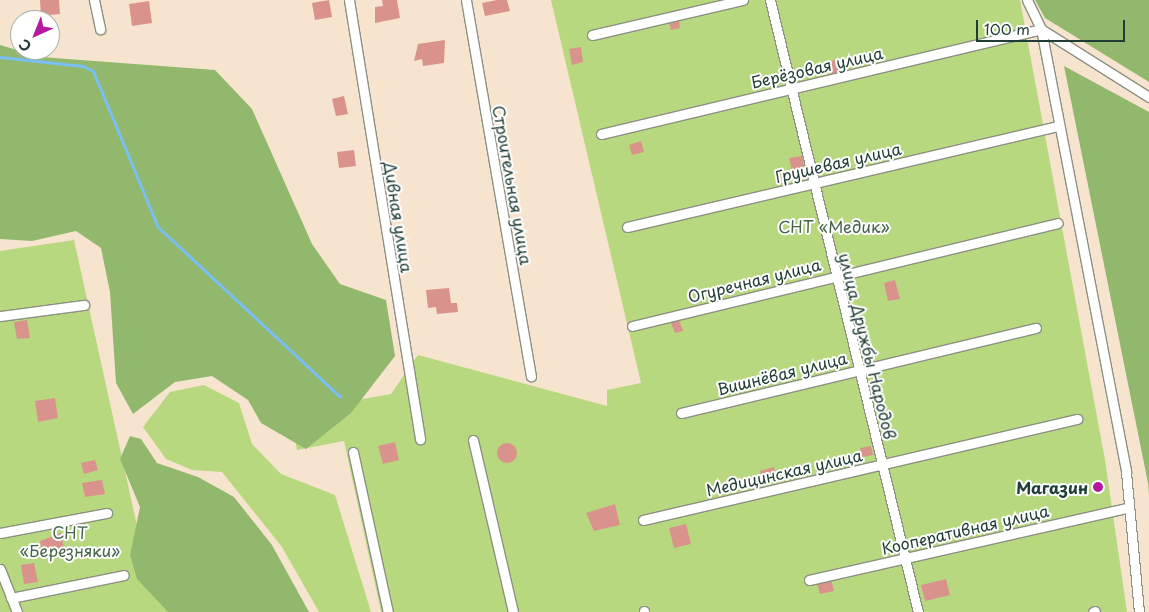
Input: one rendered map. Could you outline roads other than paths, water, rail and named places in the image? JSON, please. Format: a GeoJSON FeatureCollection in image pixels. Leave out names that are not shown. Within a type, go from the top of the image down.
{"type":"FeatureCollection","features":[{"type":"Feature","properties":{"kind":"street"},"geometry":{"type":"LineString","coordinates":[[94,0],[100,29]]}},
{"type":"Feature","properties":{"kind":"street","name":"Дивная улица"},"geometry":{"type":"LineString","coordinates":[[349,0],[420,439]]}},
{"type":"Feature","properties":{"kind":"street","name":"Строительная улица"},"geometry":{"type":"LineString","coordinates":[[466,0],[531,376]]}},
{"type":"Feature","properties":{"kind":"street"},"geometry":{"type":"LineString","coordinates":[[592,35],[743,0]]}},
{"type":"Feature","properties":{"kind":"street","name":"улица Дружбы Народов"},"geometry":{"type":"LineString","coordinates":[[770,0],[815,183],[835,276],[918,612]]}},
{"type":"Feature","properties":{"kind":"street"},"geometry":{"type":"LineString","coordinates":[[1027,0],[1041,29],[1056,126],[1126,472],[1127,508],[1139,612]]}},
{"type":"Feature","properties":{"kind":"street"},"geometry":{"type":"LineString","coordinates":[[1041,29],[1149,97]]}},
{"type":"Feature","properties":{"kind":"street","name":"Берёзовая улица"},"geometry":{"type":"LineString","coordinates":[[601,134],[1041,29]]}},
{"type":"Feature","properties":{"kind":"street","name":"Грушевая улица"},"geometry":{"type":"LineString","coordinates":[[627,227],[1056,126]]}},
{"type":"Feature","properties":{"kind":"street","name":"Огуречная улица"},"geometry":{"type":"LineString","coordinates":[[632,326],[1058,223]]}},
{"type":"Feature","properties":{"kind":"street"},"geometry":{"type":"LineString","coordinates":[[0,316],[84,305]]}},
{"type":"Feature","properties":{"kind":"street","name":"Вишнёвая улица"},"geometry":{"type":"LineString","coordinates":[[681,413],[1036,328]]}},
{"type":"Feature","properties":{"kind":"street","name":"Медицинская улица"},"geometry":{"type":"LineString","coordinates":[[644,520],[1077,419]]}},
{"type":"Feature","properties":{"kind":"street"},"geometry":{"type":"LineString","coordinates":[[473,440],[513,612]]}},
{"type":"Feature","properties":{"kind":"street"},"geometry":{"type":"LineString","coordinates":[[353,452],[388,612]]}},
{"type":"Feature","properties":{"kind":"street","name":"Кооперативная улица"},"geometry":{"type":"LineString","coordinates":[[809,580],[1127,508]]}},
{"type":"Feature","properties":{"kind":"street"},"geometry":{"type":"LineString","coordinates":[[0,532],[106,513]]}},
{"type":"Feature","properties":{"kind":"street"},"geometry":{"type":"LineString","coordinates":[[0,569],[17,612]]}},
{"type":"Feature","properties":{"kind":"street"},"geometry":{"type":"LineString","coordinates":[[11,598],[124,575]]}},
{"type":"Feature","properties":{"kind":"waterway"},"geometry":{"type":"LineString","coordinates":[[0,57],[83,66],[93,71],[158,227],[340,397]]}},
{"type":"Feature","properties":{"kind":"place","name":"Магазин"},"geometry":{"type":"Point","coordinates":[1098,487]}},
{"type":"Feature","properties":{"kind":"park label","name":"СНТ «Медик»"},"geometry":{"type":"Point","coordinates":[834,226]}},
{"type":"Feature","properties":{"kind":"park label","name":"СНТ «Березняки»"},"geometry":{"type":"Point","coordinates":[70,541]}}]}
